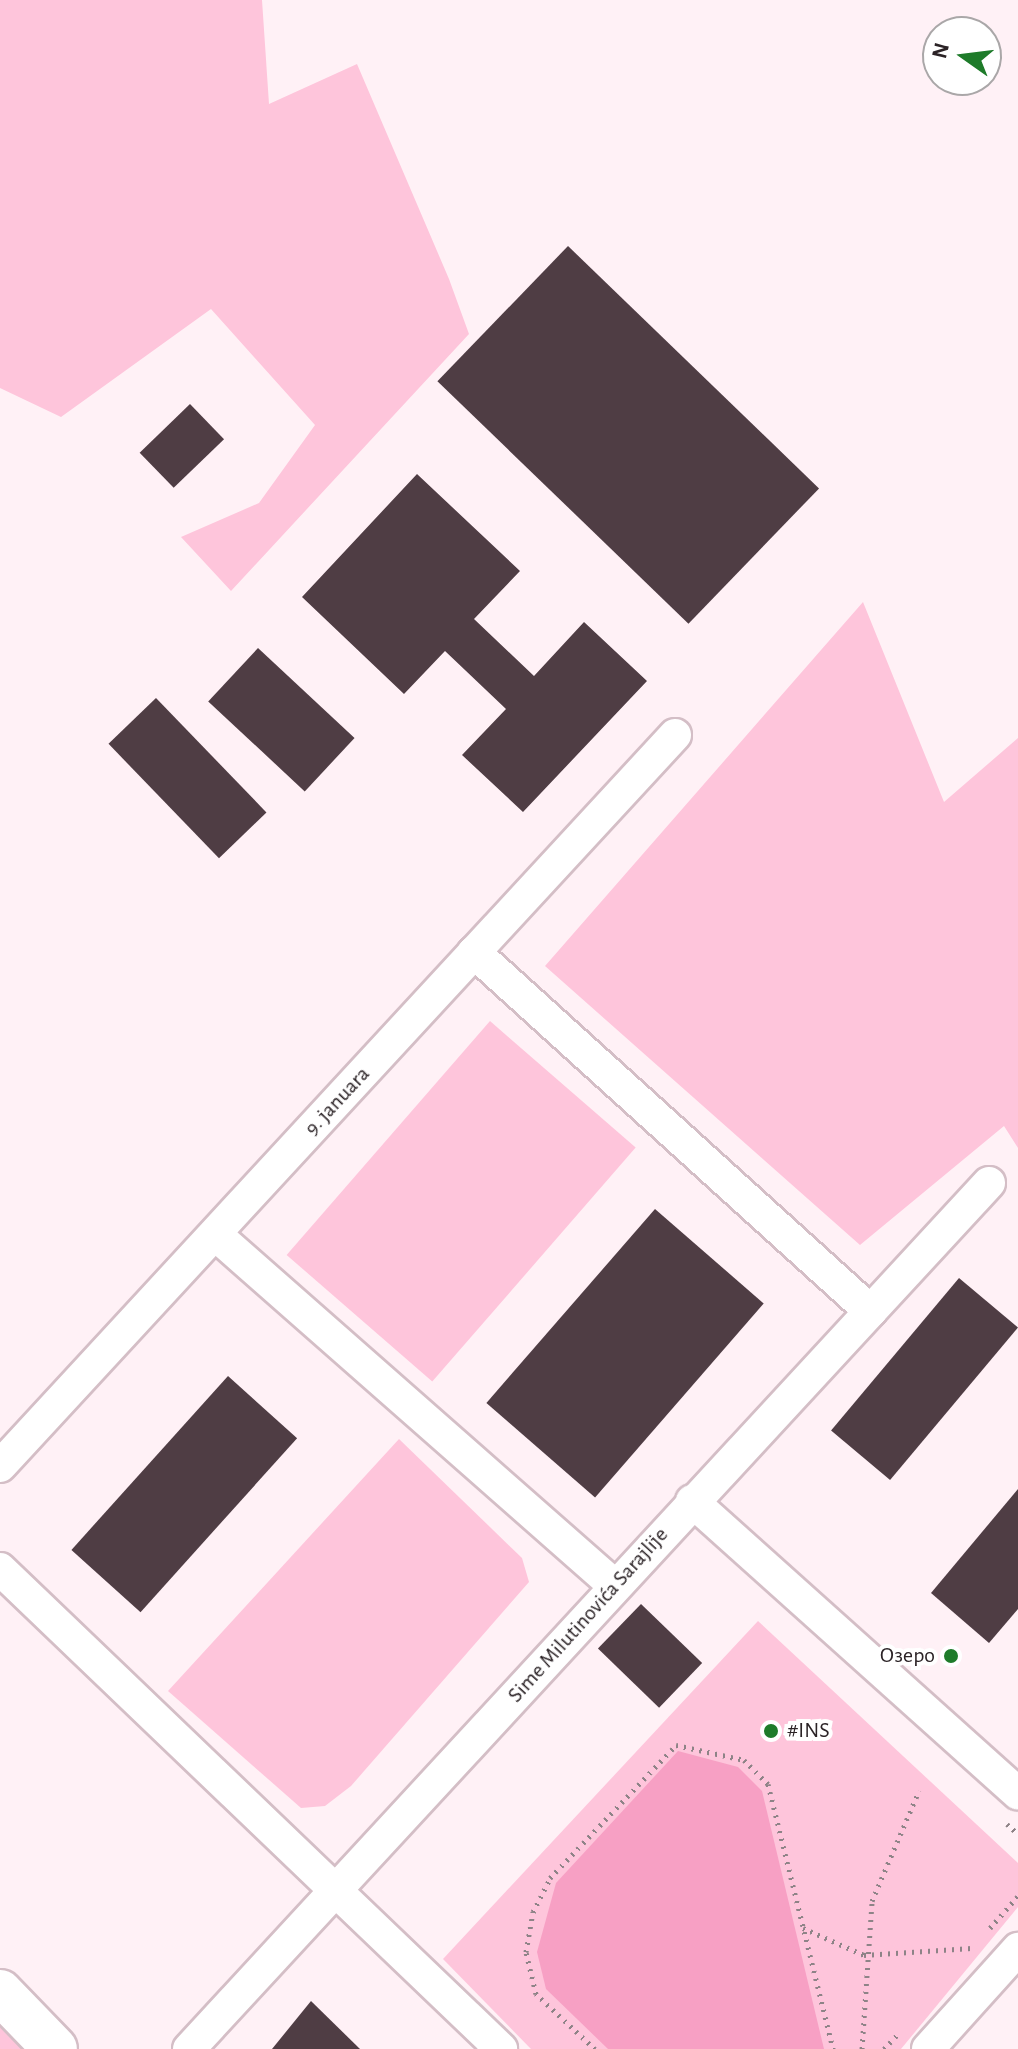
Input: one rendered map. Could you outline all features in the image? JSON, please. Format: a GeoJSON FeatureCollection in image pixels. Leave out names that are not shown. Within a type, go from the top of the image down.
{"type":"FeatureCollection","features":[{"type":"Feature","properties":{"kind":"street","name":"9. januara"},"geometry":{"type":"LineString","coordinates":[[0,1466],[675,735]]}},
{"type":"Feature","properties":{"kind":"street"},"geometry":{"type":"LineString","coordinates":[[474,952],[870,1311]]}},
{"type":"Feature","properties":{"kind":"street","name":"Sime Milutinovića Sarajlije"},"geometry":{"type":"LineString","coordinates":[[189,2049],[989,1183]]}},
{"type":"Feature","properties":{"kind":"street"},"geometry":{"type":"LineString","coordinates":[[215,1234],[615,1586]]}},
{"type":"Feature","properties":{"kind":"street"},"geometry":{"type":"LineString","coordinates":[[692,1501],[1018,1793]]}},
{"type":"Feature","properties":{"kind":"street"},"geometry":{"type":"LineString","coordinates":[[0,1569],[501,2049]]}},
{"type":"Feature","properties":{"kind":"street"},"geometry":{"type":"LineString","coordinates":[[928,2049],[1018,1949]]}},
{"type":"Feature","properties":{"kind":"street"},"geometry":{"type":"LineString","coordinates":[[0,1992],[55,2049]]}},
{"type":"Feature","properties":{"kind":"path"},"geometry":{"type":"LineString","coordinates":[[595,2049],[536,1994],[526,1952],[533,1912],[550,1878],[676,1745],[744,1760],[768,1784],[833,2049]]}},
{"type":"Feature","properties":{"kind":"path"},"geometry":{"type":"LineString","coordinates":[[862,2049],[864,1955],[872,1901],[919,1791]]}},
{"type":"Feature","properties":{"kind":"path"},"geometry":{"type":"LineString","coordinates":[[803,1928],[864,1955],[972,1948]]}},
{"type":"Feature","properties":{"kind":"shaded area"},"geometry":{"type":"Polygon","coordinates":[[[0,0],[262,0],[269,104],[357,64],[449,279],[469,334],[231,591],[181,537],[259,503],[315,425],[211,309],[61,417],[0,388],[0,0]]]}},
{"type":"Feature","properties":{"kind":"shaded area"},"geometry":{"type":"Polygon","coordinates":[[[863,602],[944,802],[1018,738],[1018,1148],[1004,1126],[860,1245],[545,966],[863,602]]]}},
{"type":"Feature","properties":{"kind":"shaded area"},"geometry":{"type":"Polygon","coordinates":[[[490,1021],[636,1148],[432,1382],[287,1255],[490,1021]]]}},
{"type":"Feature","properties":{"kind":"shaded area"},"geometry":{"type":"Polygon","coordinates":[[[399,1439],[522,1558],[529,1582],[351,1786],[325,1806],[301,1808],[168,1691],[399,1439]]]}},
{"type":"Feature","properties":{"kind":"shaded area"},"geometry":{"type":"Polygon","coordinates":[[[758,1621],[1018,1863],[1018,1907],[901,2049],[531,2049],[443,1959],[758,1621]]]}},
{"type":"Feature","properties":{"kind":"shaded area"},"geometry":{"type":"Polygon","coordinates":[[[678,1751],[738,1767],[762,1791],[824,2049],[608,2049],[546,1989],[537,1952],[556,1883],[678,1751]]]}},
{"type":"Feature","properties":{"kind":"shaded area"},"geometry":{"type":"Polygon","coordinates":[[[0,2017],[33,2049],[0,2049],[0,2017]]]}},
{"type":"Feature","properties":{"kind":"building"},"geometry":{"type":"Polygon","coordinates":[[[568,246],[819,488],[688,624],[437,381],[568,246]]]}},
{"type":"Feature","properties":{"kind":"building"},"geometry":{"type":"Polygon","coordinates":[[[190,404],[224,439],[174,488],[140,453],[190,404]]]}},
{"type":"Feature","properties":{"kind":"building"},"geometry":{"type":"Polygon","coordinates":[[[417,474],[520,571],[474,619],[534,676],[584,622],[647,681],[523,812],[462,755],[506,709],[445,651],[404,694],[302,597],[417,474]]]}},
{"type":"Feature","properties":{"kind":"building"},"geometry":{"type":"Polygon","coordinates":[[[258,648],[355,738],[305,791],[208,701],[258,648]]]}},
{"type":"Feature","properties":{"kind":"building"},"geometry":{"type":"Polygon","coordinates":[[[156,698],[266,812],[219,858],[109,744],[156,698]]]}},
{"type":"Feature","properties":{"kind":"building"},"geometry":{"type":"Polygon","coordinates":[[[655,1209],[764,1303],[595,1497],[486,1403],[655,1209]]]}},
{"type":"Feature","properties":{"kind":"building"},"geometry":{"type":"Polygon","coordinates":[[[959,1278],[1018,1327],[890,1480],[831,1430],[959,1278]]]}},
{"type":"Feature","properties":{"kind":"building"},"geometry":{"type":"Polygon","coordinates":[[[228,1376],[297,1438],[141,1612],[71,1550],[228,1376]]]}},
{"type":"Feature","properties":{"kind":"building"},"geometry":{"type":"Polygon","coordinates":[[[1018,1489],[1018,1609],[989,1643],[931,1593],[1018,1489]]]}},
{"type":"Feature","properties":{"kind":"building"},"geometry":{"type":"Polygon","coordinates":[[[641,1604],[702,1663],[659,1708],[598,1649],[641,1604]]]}},
{"type":"Feature","properties":{"kind":"building"},"geometry":{"type":"Polygon","coordinates":[[[311,2001],[360,2049],[272,2049],[311,2001]]]}},
{"type":"Feature","properties":{"kind":"place","name":"Озеро"},"geometry":{"type":"Point","coordinates":[951,1656]}},
{"type":"Feature","properties":{"kind":"place","name":"#INS"},"geometry":{"type":"Point","coordinates":[771,1731]}}]}
